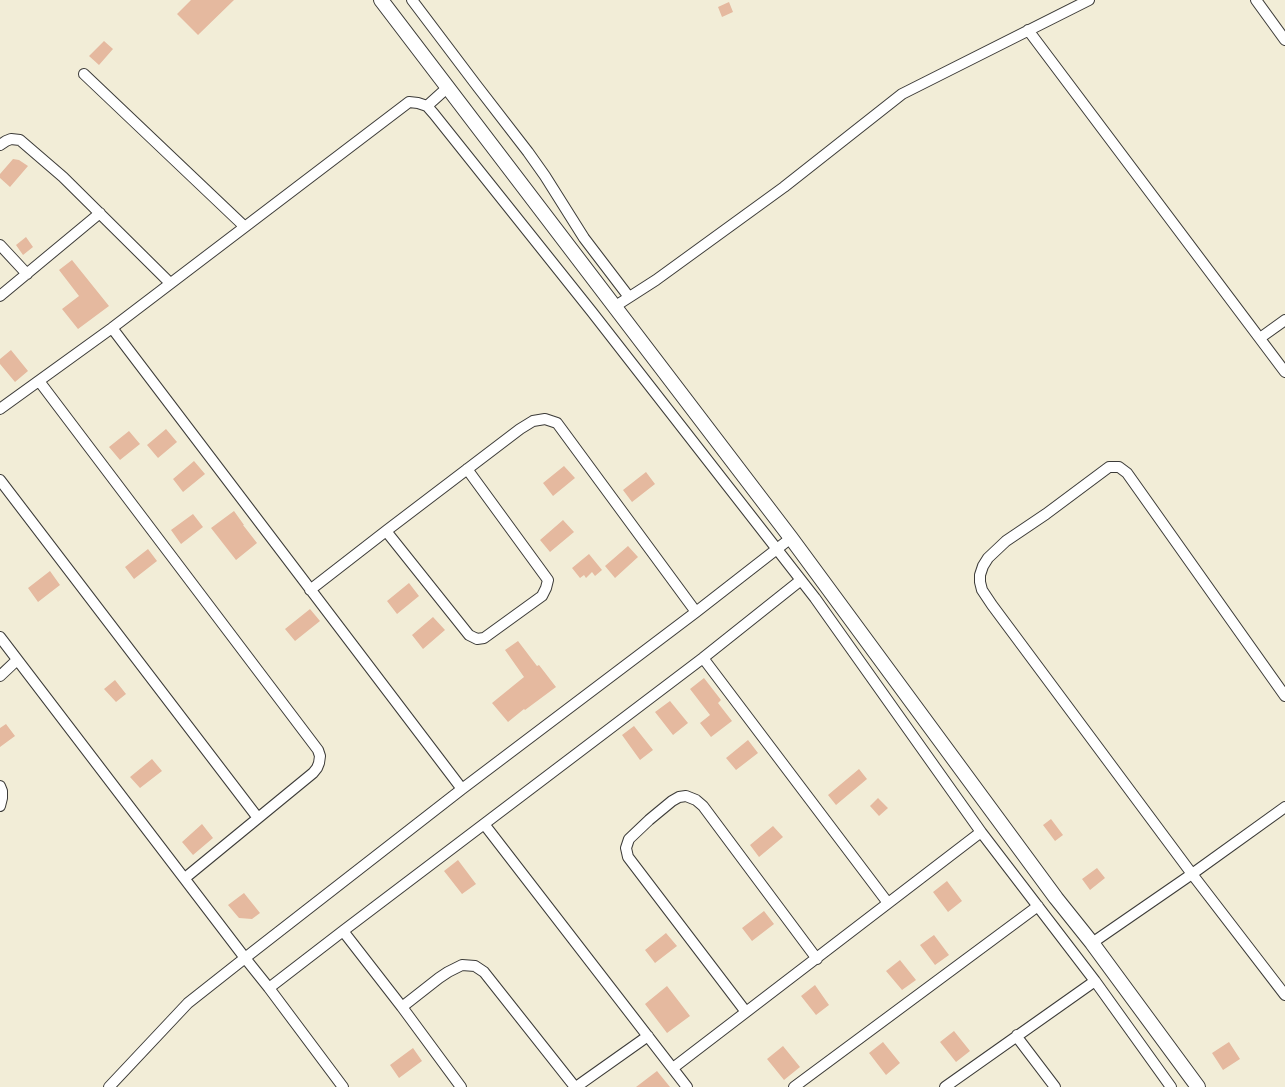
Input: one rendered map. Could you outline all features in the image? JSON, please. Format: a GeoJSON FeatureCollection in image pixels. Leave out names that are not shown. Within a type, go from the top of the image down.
{"type":"FeatureCollection","features":[{"type":"Feature","properties":{"kind":"street"},"geometry":{"type":"LineString","coordinates":[[381,0],[791,538],[1198,1087]]}},
{"type":"Feature","properties":{"kind":"street"},"geometry":{"type":"LineString","coordinates":[[412,0],[528,152],[584,238],[629,297]]}},
{"type":"Feature","properties":{"kind":"street"},"geometry":{"type":"LineString","coordinates":[[614,307],[656,280],[784,187],[902,94],[1089,0]]}},
{"type":"Feature","properties":{"kind":"street"},"geometry":{"type":"LineString","coordinates":[[1256,0],[1285,40]]}},
{"type":"Feature","properties":{"kind":"street"},"geometry":{"type":"LineString","coordinates":[[1028,30],[1285,372]]}},
{"type":"Feature","properties":{"kind":"street"},"geometry":{"type":"LineString","coordinates":[[84,74],[244,226]]}},
{"type":"Feature","properties":{"kind":"street"},"geometry":{"type":"LineString","coordinates":[[426,106],[447,88]]}},
{"type":"Feature","properties":{"kind":"street"},"geometry":{"type":"LineString","coordinates":[[0,409],[112,328],[408,102],[426,106],[434,114],[597,318],[831,619],[982,832],[1095,981],[1171,1087]]}},
{"type":"Feature","properties":{"kind":"street"},"geometry":{"type":"LineString","coordinates":[[0,145],[11,139],[20,140],[63,176],[170,283]]}},
{"type":"Feature","properties":{"kind":"street"},"geometry":{"type":"LineString","coordinates":[[0,296],[100,213]]}},
{"type":"Feature","properties":{"kind":"street"},"geometry":{"type":"LineString","coordinates":[[0,245],[27,274]]}},
{"type":"Feature","properties":{"kind":"street"},"geometry":{"type":"LineString","coordinates":[[1260,338],[1285,320]]}},
{"type":"Feature","properties":{"kind":"street"},"geometry":{"type":"LineString","coordinates":[[112,328],[462,789]]}},
{"type":"Feature","properties":{"kind":"street"},"geometry":{"type":"LineString","coordinates":[[39,381],[318,750],[320,756],[317,768],[313,773],[185,878]]}},
{"type":"Feature","properties":{"kind":"street"},"geometry":{"type":"LineString","coordinates":[[310,590],[467,469],[533,421],[545,419],[557,423],[696,612]]}},
{"type":"Feature","properties":{"kind":"street"},"geometry":{"type":"LineString","coordinates":[[1285,696],[1127,473],[1119,467],[1109,467],[1046,514],[1006,541],[988,558],[983,566],[980,575],[980,582],[982,590],[992,605],[1192,874],[1285,994]]}},
{"type":"Feature","properties":{"kind":"street"},"geometry":{"type":"LineString","coordinates":[[386,531],[469,635],[477,638],[484,638],[542,596],[548,580],[467,469]]}},
{"type":"Feature","properties":{"kind":"street"},"geometry":{"type":"LineString","coordinates":[[0,480],[258,818]]}},
{"type":"Feature","properties":{"kind":"street"},"geometry":{"type":"LineString","coordinates":[[109,1087],[188,1003],[462,789],[696,612],[791,538]]}},
{"type":"Feature","properties":{"kind":"street"},"geometry":{"type":"LineString","coordinates":[[269,988],[703,658],[801,580]]}},
{"type":"Feature","properties":{"kind":"street"},"geometry":{"type":"LineString","coordinates":[[0,637],[343,1087]]}},
{"type":"Feature","properties":{"kind":"street"},"geometry":{"type":"LineString","coordinates":[[703,658],[888,904]]}},
{"type":"Feature","properties":{"kind":"street"},"geometry":{"type":"LineString","coordinates":[[0,676],[17,660]]}},
{"type":"Feature","properties":{"kind":"street"},"geometry":{"type":"LineString","coordinates":[[0,786],[2,791],[0,806]]}},
{"type":"Feature","properties":{"kind":"street"},"geometry":{"type":"LineString","coordinates":[[746,1012],[628,857],[626,848],[629,839],[672,801],[678,797],[686,796],[696,800],[703,806],[817,958]]}},
{"type":"Feature","properties":{"kind":"street"},"geometry":{"type":"LineString","coordinates":[[1092,943],[1285,807]]}},
{"type":"Feature","properties":{"kind":"street"},"geometry":{"type":"LineString","coordinates":[[484,824],[687,1087]]}},
{"type":"Feature","properties":{"kind":"street"},"geometry":{"type":"LineString","coordinates":[[673,1068],[982,832]]}},
{"type":"Feature","properties":{"kind":"street"},"geometry":{"type":"LineString","coordinates":[[794,1087],[1038,906]]}},
{"type":"Feature","properties":{"kind":"street"},"geometry":{"type":"LineString","coordinates":[[342,931],[402,1007],[461,1087]]}},
{"type":"Feature","properties":{"kind":"street"},"geometry":{"type":"LineString","coordinates":[[402,1007],[448,972],[462,965],[475,966],[484,972],[576,1087],[648,1036]]}},
{"type":"Feature","properties":{"kind":"street"},"geometry":{"type":"LineString","coordinates":[[945,1087],[1095,981]]}},
{"type":"Feature","properties":{"kind":"street"},"geometry":{"type":"LineString","coordinates":[[1017,1035],[1055,1087]]}},
{"type":"Feature","properties":{"kind":"building"},"geometry":{"type":"Polygon","coordinates":[[[191,0],[234,0],[198,35],[177,14],[191,0]]]}},
{"type":"Feature","properties":{"kind":"building"},"geometry":{"type":"Polygon","coordinates":[[[729,2],[733,12],[722,17],[718,7],[729,2]]]}},
{"type":"Feature","properties":{"kind":"building"},"geometry":{"type":"Polygon","coordinates":[[[104,41],[113,49],[99,65],[89,56],[104,41]]]}},
{"type":"Feature","properties":{"kind":"building"},"geometry":{"type":"Polygon","coordinates":[[[13,159],[19,160],[28,166],[10,187],[0,178],[0,174],[13,159]]]}},
{"type":"Feature","properties":{"kind":"building"},"geometry":{"type":"Polygon","coordinates":[[[26,237],[33,247],[23,255],[16,245],[26,237]]]}},
{"type":"Feature","properties":{"kind":"building"},"geometry":{"type":"Polygon","coordinates":[[[72,260],[109,306],[78,329],[62,309],[79,296],[59,270],[72,260]]]}},
{"type":"Feature","properties":{"kind":"building"},"geometry":{"type":"Polygon","coordinates":[[[11,350],[28,371],[15,382],[0,364],[0,359],[11,350]]]}},
{"type":"Feature","properties":{"kind":"building"},"geometry":{"type":"Polygon","coordinates":[[[166,429],[177,442],[158,458],[147,445],[166,429]]]}},
{"type":"Feature","properties":{"kind":"building"},"geometry":{"type":"Polygon","coordinates":[[[129,431],[140,444],[120,460],[109,447],[129,431]]]}},
{"type":"Feature","properties":{"kind":"building"},"geometry":{"type":"Polygon","coordinates":[[[194,461],[205,474],[183,492],[173,479],[194,461]]]}},
{"type":"Feature","properties":{"kind":"building"},"geometry":{"type":"Polygon","coordinates":[[[564,466],[575,478],[553,496],[543,483],[564,466]]]}},
{"type":"Feature","properties":{"kind":"building"},"geometry":{"type":"Polygon","coordinates":[[[646,472],[655,484],[632,502],[623,490],[646,472]]]}},
{"type":"Feature","properties":{"kind":"building"},"geometry":{"type":"Polygon","coordinates":[[[234,511],[257,543],[236,560],[211,528],[234,511]]]}},
{"type":"Feature","properties":{"kind":"building"},"geometry":{"type":"Polygon","coordinates":[[[193,514],[203,527],[181,544],[171,530],[193,514]]]}},
{"type":"Feature","properties":{"kind":"building"},"geometry":{"type":"Polygon","coordinates":[[[563,520],[574,532],[550,552],[540,540],[563,520]]]}},
{"type":"Feature","properties":{"kind":"building"},"geometry":{"type":"Polygon","coordinates":[[[628,546],[638,557],[615,578],[605,566],[628,546]]]}},
{"type":"Feature","properties":{"kind":"building"},"geometry":{"type":"Polygon","coordinates":[[[148,549],[157,561],[134,579],[125,567],[148,549]]]}},
{"type":"Feature","properties":{"kind":"building"},"geometry":{"type":"Polygon","coordinates":[[[589,554],[602,570],[595,576],[592,572],[586,578],[584,575],[580,578],[572,568],[589,554]]]}},
{"type":"Feature","properties":{"kind":"building"},"geometry":{"type":"Polygon","coordinates":[[[50,571],[60,585],[38,602],[28,588],[50,571]]]}},
{"type":"Feature","properties":{"kind":"building"},"geometry":{"type":"Polygon","coordinates":[[[409,583],[419,596],[397,614],[387,601],[409,583]]]}},
{"type":"Feature","properties":{"kind":"building"},"geometry":{"type":"Polygon","coordinates":[[[310,609],[320,621],[295,641],[285,629],[310,609]]]}},
{"type":"Feature","properties":{"kind":"building"},"geometry":{"type":"Polygon","coordinates":[[[433,617],[445,630],[423,649],[412,635],[433,617]]]}},
{"type":"Feature","properties":{"kind":"building"},"geometry":{"type":"Polygon","coordinates":[[[518,641],[537,666],[539,665],[556,687],[508,722],[492,703],[524,677],[505,650],[518,641]]]}},
{"type":"Feature","properties":{"kind":"building"},"geometry":{"type":"Polygon","coordinates":[[[704,678],[721,700],[718,703],[732,721],[711,737],[700,723],[710,715],[690,689],[704,678]]]}},
{"type":"Feature","properties":{"kind":"building"},"geometry":{"type":"Polygon","coordinates":[[[115,680],[126,694],[116,702],[104,689],[115,680]]]}},
{"type":"Feature","properties":{"kind":"building"},"geometry":{"type":"Polygon","coordinates":[[[670,701],[688,723],[673,735],[655,712],[670,701]]]}},
{"type":"Feature","properties":{"kind":"building"},"geometry":{"type":"Polygon","coordinates":[[[6,724],[15,736],[0,747],[0,728],[6,724]]]}},
{"type":"Feature","properties":{"kind":"building"},"geometry":{"type":"Polygon","coordinates":[[[634,726],[653,750],[640,760],[622,735],[634,726]]]}},
{"type":"Feature","properties":{"kind":"building"},"geometry":{"type":"Polygon","coordinates":[[[748,740],[758,753],[736,770],[726,758],[748,740]]]}},
{"type":"Feature","properties":{"kind":"building"},"geometry":{"type":"Polygon","coordinates":[[[152,759],[162,771],[140,788],[130,777],[152,759]]]}},
{"type":"Feature","properties":{"kind":"building"},"geometry":{"type":"Polygon","coordinates":[[[859,769],[867,779],[836,805],[828,795],[859,769]]]}},
{"type":"Feature","properties":{"kind":"building"},"geometry":{"type":"Polygon","coordinates":[[[878,798],[888,808],[879,816],[870,806],[878,798]]]}},
{"type":"Feature","properties":{"kind":"building"},"geometry":{"type":"Polygon","coordinates":[[[1051,819],[1063,835],[1055,841],[1043,825],[1051,819]]]}},
{"type":"Feature","properties":{"kind":"building"},"geometry":{"type":"Polygon","coordinates":[[[202,824],[213,838],[193,855],[182,842],[202,824]]]}},
{"type":"Feature","properties":{"kind":"building"},"geometry":{"type":"Polygon","coordinates":[[[773,826],[783,837],[759,857],[750,845],[773,826]]]}},
{"type":"Feature","properties":{"kind":"building"},"geometry":{"type":"Polygon","coordinates":[[[458,860],[476,884],[462,894],[444,871],[458,860]]]}},
{"type":"Feature","properties":{"kind":"building"},"geometry":{"type":"Polygon","coordinates":[[[1097,868],[1105,878],[1090,890],[1082,879],[1097,868]]]}},
{"type":"Feature","properties":{"kind":"building"},"geometry":{"type":"Polygon","coordinates":[[[947,881],[962,901],[948,912],[933,892],[947,881]]]}},
{"type":"Feature","properties":{"kind":"building"},"geometry":{"type":"Polygon","coordinates":[[[244,893],[260,913],[252,919],[239,918],[228,905],[244,893]]]}},
{"type":"Feature","properties":{"kind":"building"},"geometry":{"type":"Polygon","coordinates":[[[764,911],[774,924],[752,941],[742,928],[764,911]]]}},
{"type":"Feature","properties":{"kind":"building"},"geometry":{"type":"Polygon","coordinates":[[[666,933],[677,946],[655,963],[645,950],[666,933]]]}},
{"type":"Feature","properties":{"kind":"building"},"geometry":{"type":"Polygon","coordinates":[[[934,935],[949,955],[935,965],[920,945],[934,935]]]}},
{"type":"Feature","properties":{"kind":"building"},"geometry":{"type":"Polygon","coordinates":[[[900,960],[916,980],[902,990],[886,971],[900,960]]]}},
{"type":"Feature","properties":{"kind":"building"},"geometry":{"type":"Polygon","coordinates":[[[815,985],[829,1005],[816,1015],[801,996],[815,985]]]}},
{"type":"Feature","properties":{"kind":"building"},"geometry":{"type":"Polygon","coordinates":[[[667,986],[690,1016],[667,1033],[645,1004],[667,986]]]}},
{"type":"Feature","properties":{"kind":"building"},"geometry":{"type":"Polygon","coordinates":[[[954,1031],[970,1051],[956,1062],[940,1042],[954,1031]]]}},
{"type":"Feature","properties":{"kind":"building"},"geometry":{"type":"Polygon","coordinates":[[[883,1042],[900,1063],[886,1075],[869,1053],[883,1042]]]}},
{"type":"Feature","properties":{"kind":"building"},"geometry":{"type":"Polygon","coordinates":[[[1229,1042],[1240,1059],[1223,1070],[1212,1053],[1229,1042]]]}},
{"type":"Feature","properties":{"kind":"building"},"geometry":{"type":"Polygon","coordinates":[[[783,1046],[800,1067],[784,1080],[767,1059],[783,1046]]]}},
{"type":"Feature","properties":{"kind":"building"},"geometry":{"type":"Polygon","coordinates":[[[413,1048],[422,1061],[399,1078],[390,1065],[413,1048]]]}},
{"type":"Feature","properties":{"kind":"building"},"geometry":{"type":"Polygon","coordinates":[[[657,1071],[670,1087],[636,1087],[657,1071]]]}}]}
